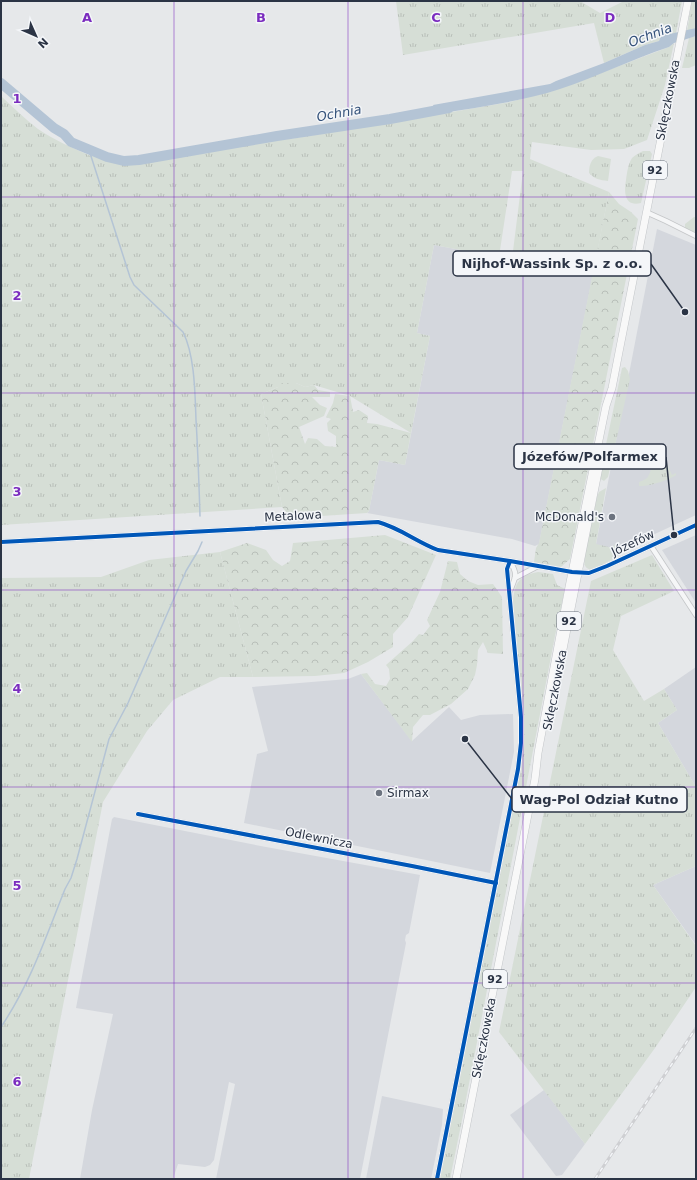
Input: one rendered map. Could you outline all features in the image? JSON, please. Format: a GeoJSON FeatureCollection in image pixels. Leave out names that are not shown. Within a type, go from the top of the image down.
{"type":"FeatureCollection","features":[{"type":"Feature","properties":{"kind":"main road","name":"Sklęczkowska"},"geometry":{"type":"LineString","coordinates":[[456,1179],[535,779],[542,754],[606,406],[612,388],[688,1]]}},
{"type":"Feature","properties":{"kind":"street"},"geometry":{"type":"LineString","coordinates":[[646,212],[696,236]]}},
{"type":"Feature","properties":{"kind":"street","name":"Metalowa"},"geometry":{"type":"LineString","coordinates":[[1,542],[378,522],[395,528],[421,543],[438,550],[575,573]]}},
{"type":"Feature","properties":{"kind":"street","name":"Józefów"},"geometry":{"type":"LineString","coordinates":[[575,573],[589,573],[607,566],[696,525]]}},
{"type":"Feature","properties":{"kind":"street"},"geometry":{"type":"LineString","coordinates":[[651,546],[696,615]]}},
{"type":"Feature","properties":{"kind":"street"},"geometry":{"type":"LineString","coordinates":[[510,561],[516,572],[510,593]]}},
{"type":"Feature","properties":{"kind":"street"},"geometry":{"type":"LineString","coordinates":[[436,1179],[518,770],[521,743],[521,716],[510,611],[510,593],[506,569],[510,561]]}},
{"type":"Feature","properties":{"kind":"street"},"geometry":{"type":"LineString","coordinates":[[515,578],[538,566]]}},
{"type":"Feature","properties":{"kind":"street","name":"Odlewnicza"},"geometry":{"type":"LineString","coordinates":[[138,814],[404,864],[496,883]]}},
{"type":"Feature","properties":{"kind":"shaded area"},"geometry":{"type":"Polygon","coordinates":[[[657,229],[696,245],[696,515],[594,562],[592,565],[657,229]]]}},
{"type":"Feature","properties":{"kind":"shaded area"},"geometry":{"type":"Polygon","coordinates":[[[434,245],[593,274],[539,544],[535,546],[512,539],[367,513],[369,511],[379,460],[405,465],[430,336],[417,333],[434,245]]]}},
{"type":"Feature","properties":{"kind":"shaded area"},"geometry":{"type":"Polygon","coordinates":[[[696,535],[696,603],[662,550],[696,535]]]}},
{"type":"Feature","properties":{"kind":"shaded area"},"geometry":{"type":"Polygon","coordinates":[[[696,667],[696,787],[658,723],[677,710],[664,689],[696,667]]]}},
{"type":"Feature","properties":{"kind":"shaded area","name":"Sirmax"},"geometry":{"type":"Polygon","coordinates":[[[361,674],[412,741],[449,707],[461,720],[480,715],[513,714],[514,752],[490,873],[244,823],[257,754],[268,751],[252,687],[348,679],[361,674]]]}},
{"type":"Feature","properties":{"kind":"shaded area"},"geometry":{"type":"Polygon","coordinates":[[[114,817],[420,875],[409,933],[406,935],[405,940],[406,943],[360,1179],[216,1179],[235,1084],[229,1082],[214,1160],[210,1165],[205,1167],[178,1164],[173,1179],[80,1179],[92,1110],[113,1014],[76,1008],[112,819],[114,817]]]}},
{"type":"Feature","properties":{"kind":"shaded area"},"geometry":{"type":"Polygon","coordinates":[[[696,866],[696,945],[653,885],[696,866]]]}},
{"type":"Feature","properties":{"kind":"shaded area"},"geometry":{"type":"Polygon","coordinates":[[[544,1090],[585,1144],[562,1175],[556,1176],[510,1115],[544,1090]]]}},
{"type":"Feature","properties":{"kind":"shaded area"},"geometry":{"type":"Polygon","coordinates":[[[382,1096],[443,1109],[442,1125],[431,1179],[366,1179],[382,1096]]]}},
{"type":"Feature","properties":{"kind":"green space"},"geometry":{"type":"Polygon","coordinates":[[[396,1],[580,1],[600,13],[624,1],[682,1],[676,33],[661,36],[659,41],[645,45],[604,63],[594,23],[403,55],[396,1]]]}},
{"type":"Feature","properties":{"kind":"green space"},"geometry":{"type":"Polygon","coordinates":[[[692,1],[696,1],[696,28],[687,31],[692,1]]]}},
{"type":"Feature","properties":{"kind":"green space"},"geometry":{"type":"Polygon","coordinates":[[[696,36],[696,65],[689,68],[682,68],[689,38],[696,36]]]}},
{"type":"Feature","properties":{"kind":"green space"},"geometry":{"type":"Polygon","coordinates":[[[674,43],[665,85],[647,140],[624,149],[591,150],[532,142],[530,159],[609,192],[593,274],[512,259],[523,171],[512,171],[499,257],[434,245],[417,333],[430,336],[411,433],[350,396],[314,385],[305,387],[296,383],[278,387],[261,394],[282,507],[1,525],[1,96],[38,129],[64,144],[91,156],[93,154],[128,162],[142,163],[230,146],[296,138],[361,125],[388,123],[510,102],[561,88],[669,47],[674,43]]]}},
{"type":"Feature","properties":{"kind":"green space"},"geometry":{"type":"Polygon","coordinates":[[[643,151],[650,151],[652,154],[641,203],[635,204],[628,201],[626,198],[626,177],[632,158],[643,151]]]}},
{"type":"Feature","properties":{"kind":"green space"},"geometry":{"type":"Polygon","coordinates":[[[598,156],[611,159],[608,181],[597,179],[589,173],[591,163],[598,156]]]}},
{"type":"Feature","properties":{"kind":"green space"},"geometry":{"type":"Polygon","coordinates":[[[609,192],[619,204],[638,219],[570,559],[561,567],[534,562],[609,192]]]}},
{"type":"Feature","properties":{"kind":"green space"},"geometry":{"type":"Polygon","coordinates":[[[696,217],[696,233],[685,228],[685,224],[696,217]]]}},
{"type":"Feature","properties":{"kind":"green space"},"geometry":{"type":"Polygon","coordinates":[[[625,367],[628,371],[630,379],[608,477],[604,481],[599,478],[622,368],[625,367]]]}},
{"type":"Feature","properties":{"kind":"green space"},"geometry":{"type":"Polygon","coordinates":[[[280,383],[296,383],[305,387],[314,385],[318,390],[330,392],[330,397],[312,397],[320,405],[327,408],[324,416],[299,427],[305,444],[308,438],[317,439],[325,446],[336,447],[336,436],[328,431],[327,423],[331,419],[326,417],[333,403],[335,394],[350,396],[353,412],[359,410],[368,416],[367,423],[377,424],[411,433],[405,465],[379,460],[369,511],[367,513],[291,518],[282,507],[261,394],[278,387],[280,383]]]}},
{"type":"Feature","properties":{"kind":"green space"},"geometry":{"type":"Polygon","coordinates":[[[659,445],[672,475],[676,473],[676,475],[658,483],[639,486],[639,482],[649,476],[654,447],[659,445]]]}},
{"type":"Feature","properties":{"kind":"green space"},"geometry":{"type":"Polygon","coordinates":[[[606,488],[596,544],[613,548],[614,544],[618,555],[592,570],[587,568],[584,563],[585,556],[597,497],[599,492],[606,488]]]}},
{"type":"Feature","properties":{"kind":"green space"},"geometry":{"type":"Polygon","coordinates":[[[385,535],[436,555],[408,617],[393,634],[393,647],[368,662],[344,673],[315,676],[253,677],[220,552],[247,543],[266,550],[273,560],[282,566],[290,561],[293,543],[385,535]]]}},
{"type":"Feature","properties":{"kind":"green space"},"geometry":{"type":"Polygon","coordinates":[[[220,552],[253,677],[220,677],[173,700],[147,731],[103,802],[29,1179],[1,1179],[1,578],[101,577],[149,560],[220,552]]]}},
{"type":"Feature","properties":{"kind":"green space"},"geometry":{"type":"Polygon","coordinates":[[[652,555],[674,591],[621,616],[613,650],[644,701],[664,689],[677,710],[658,723],[696,787],[696,866],[653,885],[696,946],[696,987],[655,1048],[585,1144],[499,1032],[591,581],[652,555]]]}},
{"type":"Feature","properties":{"kind":"green space"},"geometry":{"type":"Polygon","coordinates":[[[448,561],[457,562],[460,574],[468,581],[478,585],[493,584],[502,597],[503,654],[488,653],[483,642],[478,650],[475,675],[468,689],[451,704],[430,715],[423,715],[413,727],[412,742],[361,674],[367,673],[375,684],[386,686],[390,679],[389,669],[386,665],[419,634],[423,635],[430,626],[427,620],[440,592],[448,561]]]}},
{"type":"Feature","properties":{"kind":"green space"},"geometry":{"type":"Polygon","coordinates":[[[538,572],[553,574],[557,585],[565,589],[450,1179],[440,1179],[520,770],[523,739],[523,709],[513,601],[514,594],[519,581],[522,578],[538,572]]]}},
{"type":"Feature","properties":{"kind":"water"},"geometry":{"type":"Polygon","coordinates":[[[696,28],[696,36],[674,43],[669,47],[545,94],[499,104],[437,114],[433,105],[550,84],[645,45],[659,41],[661,36],[696,28]]]}},
{"type":"Feature","properties":{"kind":"waterway","name":"Ochnia"},"geometry":{"type":"LineString","coordinates":[[1,83],[54,128],[64,134],[71,142],[107,157],[124,161],[139,160],[449,108]]}},
{"type":"Feature","properties":{"kind":"waterway"},"geometry":{"type":"LineString","coordinates":[[89,150],[130,277],[134,285],[183,332],[187,342],[190,352],[195,387],[200,516]]}},
{"type":"Feature","properties":{"kind":"waterway"},"geometry":{"type":"LineString","coordinates":[[1,1027],[21,994],[29,977],[65,889],[71,878],[109,739],[128,703],[186,571],[202,542]]}},
{"type":"Feature","properties":{"kind":"railway"},"geometry":{"type":"LineString","coordinates":[[595,1179],[696,1028]]}},
{"type":"Feature","properties":{"kind":"cycle path"},"geometry":{"type":"LineString","coordinates":[[1,542],[378,522],[394,528],[438,550],[572,572],[589,573],[696,525]]}},
{"type":"Feature","properties":{"kind":"cycle path"},"geometry":{"type":"LineString","coordinates":[[437,1179],[518,769],[521,743],[521,717],[507,569],[510,561]]}},
{"type":"Feature","properties":{"kind":"cycle path"},"geometry":{"type":"LineString","coordinates":[[138,814],[496,883]]}},
{"type":"Feature","properties":{"kind":"place","name":"Nijhof-Wassink Sp. z o.o."},"geometry":{"type":"Point","coordinates":[685,312]}},
{"type":"Feature","properties":{"kind":"place","name":"McDonald's"},"geometry":{"type":"Point","coordinates":[612,517]}},
{"type":"Feature","properties":{"kind":"place","name":"Józefów/Polfarmex"},"geometry":{"type":"Point","coordinates":[674,535]}},
{"type":"Feature","properties":{"kind":"place","name":"Wag-Pol Odział Kutno"},"geometry":{"type":"Point","coordinates":[465,739]}},
{"type":"Feature","properties":{"kind":"place","name":"Sirmax"},"geometry":{"type":"Point","coordinates":[379,793]}}]}
